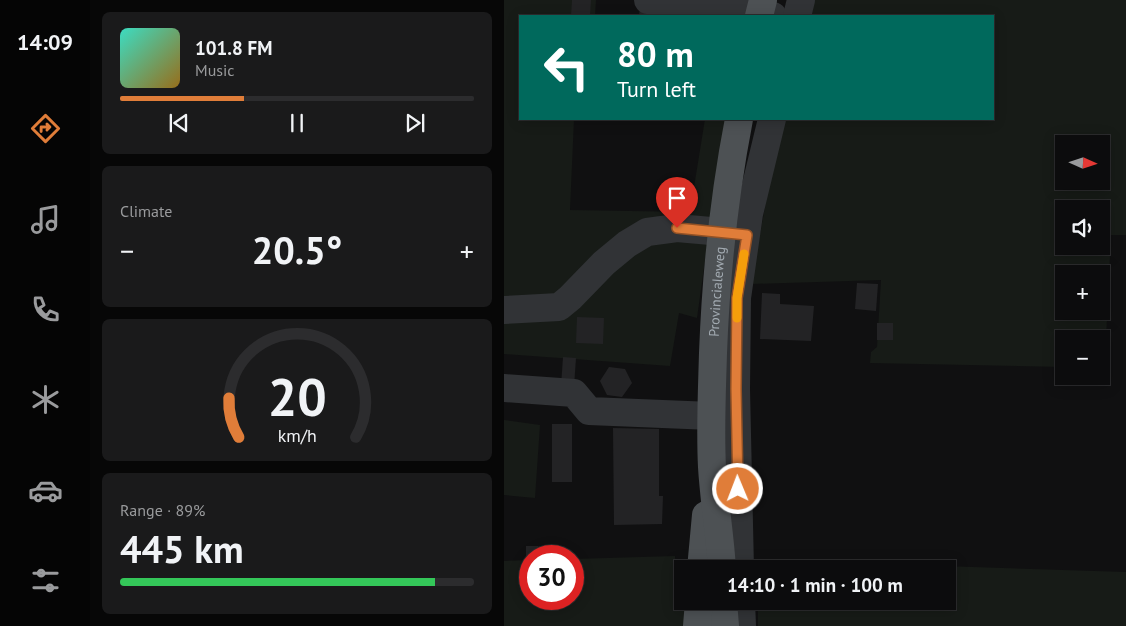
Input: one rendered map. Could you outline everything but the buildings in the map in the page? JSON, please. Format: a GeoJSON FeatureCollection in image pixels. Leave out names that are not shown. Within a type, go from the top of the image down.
{"type":"FeatureCollection","features":[{"type":"Feature","properties":{"kind":"main road","name":"Provincialeweg"},"geometry":{"type":"LineString","coordinates":[[721,560],[712,467],[715,306],[734,233],[730,166],[739,120]]}},
{"type":"Feature","properties":{"kind":"main road","name":"Provincialeweg"},"geometry":{"type":"LineString","coordinates":[[702,560],[712,467]]}},
{"type":"Feature","properties":{"kind":"main road"},"geometry":{"type":"LineString","coordinates":[[697,626],[698,610]]}},
{"type":"Feature","properties":{"kind":"main road"},"geometry":{"type":"LineString","coordinates":[[724,610],[725,626]]}},
{"type":"Feature","properties":{"kind":"street"},"geometry":{"type":"LineString","coordinates":[[648,0],[764,11]]}},
{"type":"Feature","properties":{"kind":"street"},"geometry":{"type":"LineString","coordinates":[[797,15],[801,0]]}},
{"type":"Feature","properties":{"kind":"street","name":"Provincialeweg"},"geometry":{"type":"LineString","coordinates":[[740,560],[736,368],[737,298],[734,233],[749,214],[772,120]]}},
{"type":"Feature","properties":{"kind":"street"},"geometry":{"type":"LineString","coordinates":[[504,310],[559,306],[570,298],[604,263],[627,244],[647,232],[677,228],[734,233]]}},
{"type":"Feature","properties":{"kind":"street"},"geometry":{"type":"LineString","coordinates":[[504,388],[574,393],[589,411],[712,416]]}},
{"type":"Feature","properties":{"kind":"street"},"geometry":{"type":"LineString","coordinates":[[741,610],[742,626]]}},
{"type":"Feature","properties":{"kind":"shaded area"},"geometry":{"type":"Polygon","coordinates":[[[504,0],[596,0],[595,15],[519,15],[519,120],[574,120],[570,210],[690,212],[705,120],[728,120],[716,182],[697,318],[679,313],[670,366],[504,354],[504,0]]]}},
{"type":"Feature","properties":{"kind":"shaded area"},"geometry":{"type":"Polygon","coordinates":[[[813,0],[1126,0],[1126,235],[1111,235],[1110,265],[1055,265],[1055,320],[1107,320],[1106,330],[1055,330],[1055,367],[870,363],[871,352],[877,347],[881,280],[751,284],[770,179],[784,120],[994,120],[994,15],[809,15],[813,0]]]}},
{"type":"Feature","properties":{"kind":"shaded area"},"geometry":{"type":"Polygon","coordinates":[[[504,420],[540,425],[535,498],[504,495],[504,420]]]}},
{"type":"Feature","properties":{"kind":"shaded area"},"geometry":{"type":"Polygon","coordinates":[[[675,556],[674,610],[688,610],[687,626],[504,626],[504,561],[519,560],[519,610],[584,610],[584,559],[675,556]]]}},
{"type":"Feature","properties":{"kind":"shaded area"},"geometry":{"type":"Polygon","coordinates":[[[956,566],[1126,572],[1126,626],[758,626],[758,610],[956,610],[956,566]]]}},
{"type":"Feature","properties":{"kind":"slow traffic"},"geometry":{"type":"LineString","coordinates":[[737,318],[737,298],[744,254]]}},
{"type":"Feature","properties":{"kind":"route"},"geometry":{"type":"LineString","coordinates":[[677,228],[747,235],[737,298],[738,489]]}}]}
